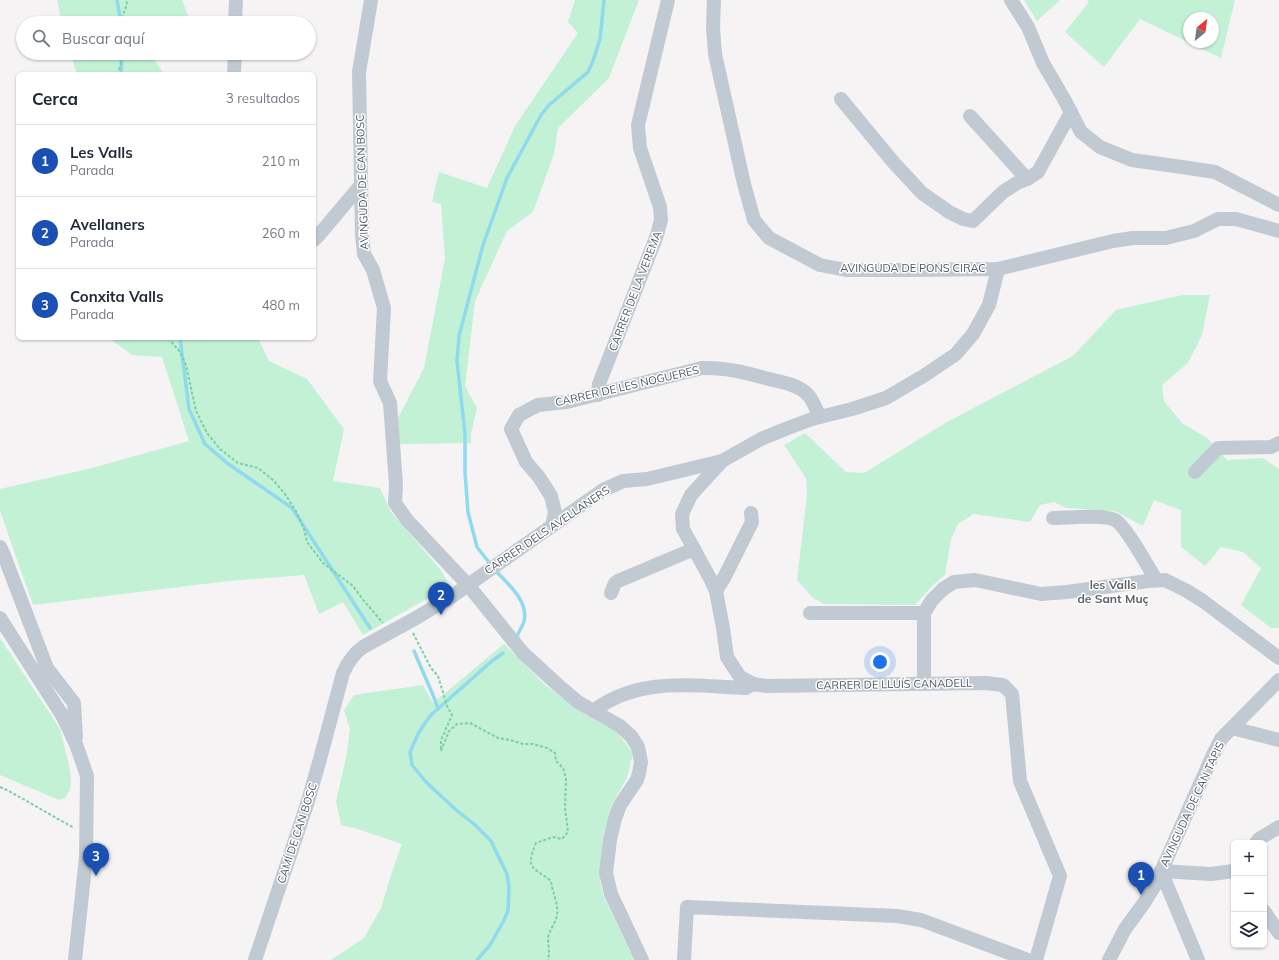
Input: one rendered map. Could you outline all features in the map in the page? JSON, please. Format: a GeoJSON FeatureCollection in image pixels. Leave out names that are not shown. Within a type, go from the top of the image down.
{"type":"FeatureCollection","features":[{"type":"Feature","properties":{"kind":"street"},"geometry":{"type":"LineString","coordinates":[[235,16],[236,0]]}},
{"type":"Feature","properties":{"kind":"street","name":"AVINGUDA DE CAN BOSC"},"geometry":{"type":"LineString","coordinates":[[371,0],[359,72],[364,254],[373,270],[384,308],[380,381],[390,404],[396,485],[395,503],[406,520],[468,585],[523,653],[558,686],[578,702],[620,726],[635,742],[640,752],[640,768],[637,780],[620,806],[613,827],[606,873],[611,894],[642,960]]}},
{"type":"Feature","properties":{"kind":"street","name":"CARRER DE LA VEREMA"},"geometry":{"type":"LineString","coordinates":[[598,395],[599,384],[657,235],[661,220],[657,198],[640,148],[638,125],[668,0]]}},
{"type":"Feature","properties":{"kind":"street","name":"AVINGUDA DE PONS CIRAC"},"geometry":{"type":"LineString","coordinates":[[714,0],[713,28],[715,54],[737,153],[754,220],[769,238],[820,265],[846,270],[998,269],[1113,241],[1133,238],[1166,238],[1194,231],[1218,219],[1236,219],[1279,231]]}},
{"type":"Feature","properties":{"kind":"street"},"geometry":{"type":"LineString","coordinates":[[1011,0],[1028,27],[1043,63],[1081,132],[1100,147],[1132,160],[1215,172],[1279,205]]}},
{"type":"Feature","properties":{"kind":"street"},"geometry":{"type":"LineString","coordinates":[[234,72],[235,60]]}},
{"type":"Feature","properties":{"kind":"street"},"geometry":{"type":"LineString","coordinates":[[841,99],[894,163],[922,193],[949,212],[963,219],[973,221],[1003,192],[1038,172],[1071,112]]}},
{"type":"Feature","properties":{"kind":"street"},"geometry":{"type":"LineString","coordinates":[[970,116],[1027,179]]}},
{"type":"Feature","properties":{"kind":"street"},"geometry":{"type":"LineString","coordinates":[[316,238],[361,185]]}},
{"type":"Feature","properties":{"kind":"street","name":"CARRER DELS AVELLANERS"},"geometry":{"type":"LineString","coordinates":[[334,704],[343,673],[350,659],[363,647],[408,623],[468,585],[603,490],[623,481],[647,480],[722,461],[761,438],[820,417],[886,398],[924,375],[956,354],[973,334],[989,305],[998,269]]}},
{"type":"Feature","properties":{"kind":"street","name":"CARRER DE LES NOGUERES"},"geometry":{"type":"LineString","coordinates":[[552,526],[555,512],[551,496],[539,477],[526,462],[511,429],[519,415],[538,405],[567,402],[702,368],[714,368],[735,370],[791,385],[807,393],[820,417]]}},
{"type":"Feature","properties":{"kind":"street"},"geometry":{"type":"LineString","coordinates":[[1195,472],[1218,448],[1271,447],[1279,443]]}},
{"type":"Feature","properties":{"kind":"street"},"geometry":{"type":"LineString","coordinates":[[722,461],[691,495],[682,514],[683,529],[716,591],[727,657],[740,676],[753,684]]}},
{"type":"Feature","properties":{"kind":"street"},"geometry":{"type":"LineString","coordinates":[[716,591],[752,522],[751,513]]}},
{"type":"Feature","properties":{"kind":"street"},"geometry":{"type":"LineString","coordinates":[[1053,518],[1104,517],[1115,520],[1124,529],[1156,580]]}},
{"type":"Feature","properties":{"kind":"street"},"geometry":{"type":"LineString","coordinates":[[0,547],[47,668],[74,704],[76,744]]}},
{"type":"Feature","properties":{"kind":"street"},"geometry":{"type":"LineString","coordinates":[[611,593],[618,581],[694,550]]}},
{"type":"Feature","properties":{"kind":"street"},"geometry":{"type":"LineString","coordinates":[[924,684],[924,614],[932,600],[942,589],[954,582],[975,580],[1041,594],[1165,580],[1187,591],[1279,658]]}},
{"type":"Feature","properties":{"kind":"street"},"geometry":{"type":"LineString","coordinates":[[810,613],[924,614]]}},
{"type":"Feature","properties":{"kind":"street"},"geometry":{"type":"LineString","coordinates":[[0,618],[62,715],[76,744],[87,776],[86,856],[76,960]]}},
{"type":"Feature","properties":{"kind":"street","name":"AVINGUDA DE CAN TAPIS"},"geometry":{"type":"LineString","coordinates":[[1109,960],[1125,929],[1155,885],[1221,739],[1279,680]]}},
{"type":"Feature","properties":{"kind":"street","name":"CARRER DE LLUÍS CANADELL"},"geometry":{"type":"LineString","coordinates":[[593,711],[614,699],[636,690],[651,687],[689,685],[746,688],[753,684],[767,686],[986,682],[1003,685],[1012,694],[1020,781],[1060,876],[1036,960]]}},
{"type":"Feature","properties":{"kind":"street","name":"CAMÍ DE CAN BOSC"},"geometry":{"type":"LineString","coordinates":[[255,960],[308,801],[334,704]]}},
{"type":"Feature","properties":{"kind":"street"},"geometry":{"type":"LineString","coordinates":[[1232,728],[1279,740]]}},
{"type":"Feature","properties":{"kind":"street"},"geometry":{"type":"LineString","coordinates":[[1258,840],[1279,827]]}},
{"type":"Feature","properties":{"kind":"street"},"geometry":{"type":"LineString","coordinates":[[1198,960],[1161,871],[1211,874],[1231,871]]}},
{"type":"Feature","properties":{"kind":"street"},"geometry":{"type":"LineString","coordinates":[[684,960],[687,907],[903,917],[921,920],[1028,960]]}},
{"type":"Feature","properties":{"kind":"street"},"geometry":{"type":"LineString","coordinates":[[1265,912],[1279,933]]}},
{"type":"Feature","properties":{"kind":"path"},"geometry":{"type":"LineString","coordinates":[[123,16],[127,4],[126,0]]}},
{"type":"Feature","properties":{"kind":"path"},"geometry":{"type":"LineString","coordinates":[[119,72],[121,64],[120,60]]}},
{"type":"Feature","properties":{"kind":"path"},"geometry":{"type":"LineString","coordinates":[[170,340],[180,352],[186,365],[196,411],[207,433],[220,449],[238,463],[258,468],[273,480],[285,494],[297,513],[304,529],[307,542],[323,563],[353,586],[376,616],[392,632]]}},
{"type":"Feature","properties":{"kind":"path"},"geometry":{"type":"LineString","coordinates":[[408,623],[431,668],[438,676],[447,706],[452,715],[441,740],[441,751],[449,731],[457,724],[470,723],[498,738],[547,748],[555,753],[556,761],[563,768],[566,779],[565,808],[568,832],[562,839],[553,837],[536,843],[530,861],[533,869],[551,881],[558,914],[548,937],[550,953],[548,960]]}},
{"type":"Feature","properties":{"kind":"path"},"geometry":{"type":"LineString","coordinates":[[0,787],[16,794],[86,834]]}},
{"type":"Feature","properties":{"kind":"green space"},"geometry":{"type":"Polygon","coordinates":[[[57,0],[182,0],[188,16],[60,16],[57,0]]]}},
{"type":"Feature","properties":{"kind":"green space"},"geometry":{"type":"Polygon","coordinates":[[[575,0],[639,0],[609,78],[558,128],[554,154],[533,212],[507,231],[475,301],[465,386],[477,408],[471,434],[471,443],[399,444],[398,418],[424,368],[445,259],[441,204],[432,202],[439,172],[487,188],[515,126],[578,33],[568,22],[575,0]]]}},
{"type":"Feature","properties":{"kind":"green space"},"geometry":{"type":"Polygon","coordinates":[[[1024,0],[1060,0],[1037,21],[1024,0]]]}},
{"type":"Feature","properties":{"kind":"green space"},"geometry":{"type":"Polygon","coordinates":[[[1087,0],[1235,0],[1221,58],[1200,48],[1219,48],[1219,12],[1183,12],[1183,40],[1140,19],[1104,67],[1065,32],[1089,2],[1087,0]]]}},
{"type":"Feature","properties":{"kind":"green space"},"geometry":{"type":"Polygon","coordinates":[[[72,60],[155,60],[163,72],[76,72],[72,60]]]}},
{"type":"Feature","properties":{"kind":"green space"},"geometry":{"type":"Polygon","coordinates":[[[1182,295],[1210,295],[1202,335],[1188,363],[1162,385],[1164,401],[1182,423],[1207,438],[1227,460],[1263,458],[1279,469],[1279,628],[1271,628],[1241,605],[1261,568],[1243,552],[1221,547],[1205,566],[1181,547],[1181,510],[1154,500],[1143,526],[1115,511],[1066,508],[1054,502],[1040,505],[1030,522],[974,514],[958,524],[951,539],[945,575],[932,586],[915,605],[824,604],[813,598],[797,580],[807,495],[806,478],[784,445],[805,433],[846,472],[864,473],[947,422],[1073,356],[1116,310],[1182,295]]]}},
{"type":"Feature","properties":{"kind":"green space"},"geometry":{"type":"Polygon","coordinates":[[[259,340],[269,361],[307,379],[344,429],[333,481],[380,488],[391,512],[440,569],[449,584],[442,590],[363,635],[343,602],[319,614],[304,575],[228,581],[33,605],[0,511],[0,489],[88,469],[189,441],[162,357],[132,355],[113,341],[259,340]]]}},
{"type":"Feature","properties":{"kind":"green space"},"geometry":{"type":"Polygon","coordinates":[[[0,638],[60,729],[69,765],[71,780],[70,789],[66,797],[59,800],[0,775],[0,638]]]}},
{"type":"Feature","properties":{"kind":"green space"},"geometry":{"type":"Polygon","coordinates":[[[504,644],[545,685],[587,716],[616,731],[633,753],[627,778],[613,802],[603,837],[600,882],[603,895],[634,960],[331,960],[364,938],[381,908],[402,844],[355,828],[341,825],[336,801],[346,758],[350,729],[344,710],[354,695],[423,685],[433,703],[504,644]]]}},
{"type":"Feature","properties":{"kind":"waterway"},"geometry":{"type":"LineString","coordinates":[[117,0],[120,16]]}},
{"type":"Feature","properties":{"kind":"waterway"},"geometry":{"type":"LineString","coordinates":[[491,565],[477,547],[468,512],[465,473],[465,434],[457,361],[459,336],[483,245],[507,178],[541,115],[549,105],[588,72],[600,39],[604,0]]}},
{"type":"Feature","properties":{"kind":"waterway"},"geometry":{"type":"LineString","coordinates":[[121,72],[122,60]]}},
{"type":"Feature","properties":{"kind":"waterway"},"geometry":{"type":"LineString","coordinates":[[180,340],[189,409],[205,444],[227,463],[292,508],[370,628]]}},
{"type":"Feature","properties":{"kind":"waterway"},"geometry":{"type":"LineString","coordinates":[[495,570],[516,593],[523,606],[525,614],[524,621],[517,636]]}},
{"type":"Feature","properties":{"kind":"waterway"},"geometry":{"type":"LineString","coordinates":[[414,651],[438,709]]}},
{"type":"Feature","properties":{"kind":"waterway"},"geometry":{"type":"LineString","coordinates":[[477,960],[490,945],[508,911],[509,887],[507,874],[491,841],[427,783],[412,765],[410,752],[418,734],[432,714],[503,653]]}},
{"type":"Feature","properties":{"kind":"place","name":"Avellaners"},"geometry":{"type":"Point","coordinates":[441,615]}},
{"type":"Feature","properties":{"kind":"place","name":"Conxita Valls"},"geometry":{"type":"Point","coordinates":[96,876]}},
{"type":"Feature","properties":{"kind":"place","name":"Les Valls"},"geometry":{"type":"Point","coordinates":[1141,895]}},
{"type":"Feature","properties":{"kind":"district","name":"les Valls de Sant Muç"},"geometry":{"type":"Point","coordinates":[1113,591]}}]}
